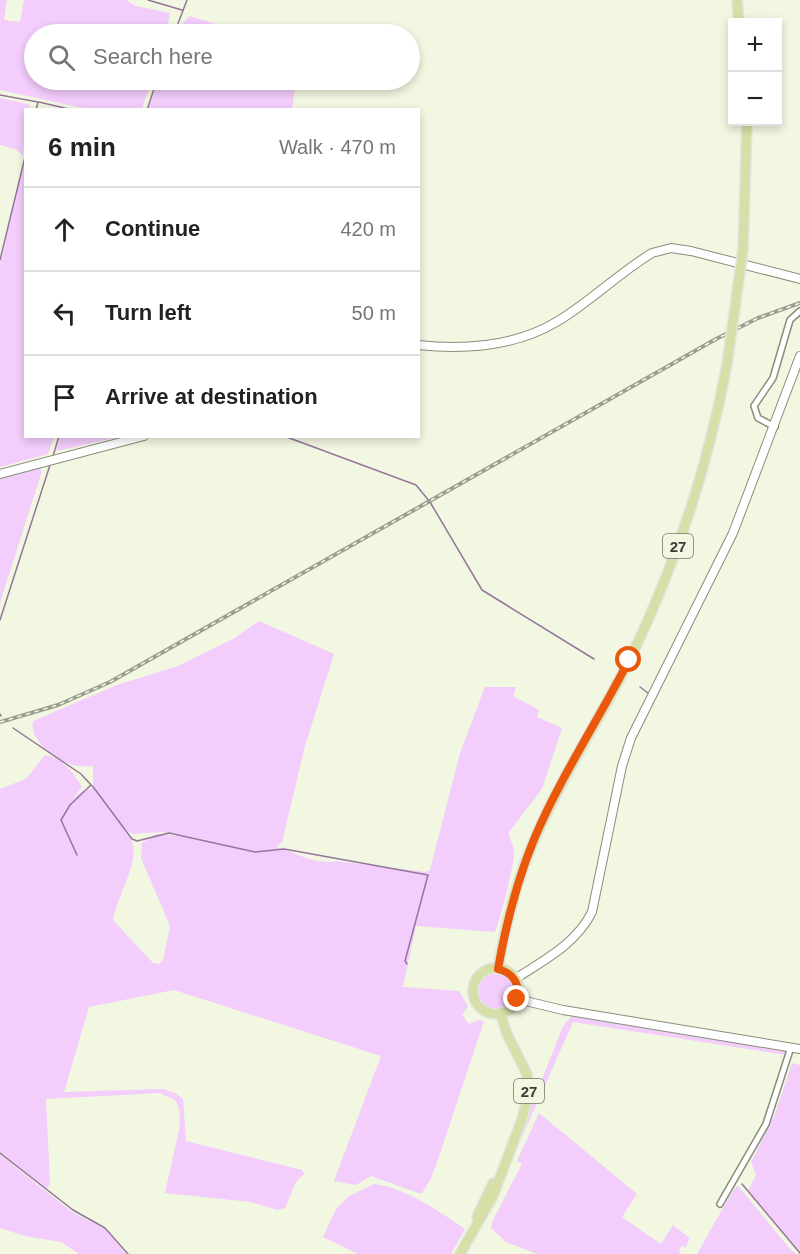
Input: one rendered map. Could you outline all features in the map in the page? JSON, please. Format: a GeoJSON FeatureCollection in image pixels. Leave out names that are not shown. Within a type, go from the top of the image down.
{"type":"FeatureCollection","features":[{"type":"Feature","properties":{"kind":"main road"},"geometry":{"type":"LineString","coordinates":[[736,0],[738,18]]}},
{"type":"Feature","properties":{"kind":"main road","name":"27"},"geometry":{"type":"LineString","coordinates":[[498,969],[511,906],[536,835],[629,660],[672,561],[703,468],[727,364],[743,250],[747,126]]}},
{"type":"Feature","properties":{"kind":"main road"},"geometry":{"type":"LineString","coordinates":[[420,345],[460,349],[477,347],[538,331],[559,321],[652,252],[671,248],[691,250],[800,279]]}},
{"type":"Feature","properties":{"kind":"main road"},"geometry":{"type":"LineString","coordinates":[[514,979],[567,944],[580,932],[592,912],[622,766],[631,738],[724,554],[800,356]]}},
{"type":"Feature","properties":{"kind":"main road"},"geometry":{"type":"LineString","coordinates":[[0,474],[136,438]]}},
{"type":"Feature","properties":{"kind":"main road"},"geometry":{"type":"LineString","coordinates":[[498,969],[508,973],[514,979],[518,991],[517,999],[510,1008],[500,1013],[488,1013],[480,1008],[473,993],[480,975],[489,970],[498,969]]}},
{"type":"Feature","properties":{"kind":"main road"},"geometry":{"type":"LineString","coordinates":[[517,999],[543,1006],[800,1049]]}},
{"type":"Feature","properties":{"kind":"main road","name":"27"},"geometry":{"type":"LineString","coordinates":[[460,1254],[475,1225],[483,1200],[502,1169],[522,1119],[529,1090],[525,1069],[504,1028],[500,1013]]}},
{"type":"Feature","properties":{"kind":"street"},"geometry":{"type":"LineString","coordinates":[[774,427],[757,417],[754,406],[773,378],[790,320],[800,311]]}},
{"type":"Feature","properties":{"kind":"street"},"geometry":{"type":"LineString","coordinates":[[720,1204],[766,1124],[791,1047]]}},
{"type":"Feature","properties":{"kind":"shaded area"},"geometry":{"type":"Polygon","coordinates":[[[0,0],[7,0],[4,20],[20,22],[24,0],[126,0],[136,6],[170,13],[168,24],[24,24],[24,90],[149,90],[142,108],[82,108],[0,90],[0,0]]]}},
{"type":"Feature","properties":{"kind":"shaded area"},"geometry":{"type":"Polygon","coordinates":[[[190,16],[215,24],[182,24],[190,16]]]}},
{"type":"Feature","properties":{"kind":"shaded area"},"geometry":{"type":"Polygon","coordinates":[[[155,90],[295,90],[292,108],[148,108],[155,90]]]}},
{"type":"Feature","properties":{"kind":"shaded area"},"geometry":{"type":"Polygon","coordinates":[[[0,98],[28,104],[30,108],[24,108],[23,156],[17,150],[0,145],[0,98]]]}},
{"type":"Feature","properties":{"kind":"shaded area"},"geometry":{"type":"Polygon","coordinates":[[[24,159],[24,438],[54,438],[48,454],[0,467],[0,265],[24,159]]]}},
{"type":"Feature","properties":{"kind":"shaded area"},"geometry":{"type":"Polygon","coordinates":[[[59,438],[114,438],[58,451],[56,449],[59,438]]]}},
{"type":"Feature","properties":{"kind":"shaded area"},"geometry":{"type":"Polygon","coordinates":[[[39,467],[42,471],[0,603],[0,478],[39,467]]]}},
{"type":"Feature","properties":{"kind":"shaded area"},"geometry":{"type":"Polygon","coordinates":[[[259,621],[334,654],[305,746],[282,842],[276,847],[321,862],[336,861],[426,872],[430,870],[460,753],[485,687],[516,687],[513,696],[539,710],[537,717],[562,728],[542,789],[509,832],[514,856],[513,865],[495,932],[416,926],[403,987],[459,991],[468,1006],[462,1015],[469,1024],[478,1020],[484,1021],[439,1157],[430,1181],[421,1194],[371,1176],[356,1185],[334,1181],[381,1056],[174,990],[89,1007],[64,1092],[163,1089],[175,1093],[183,1099],[186,1141],[302,1170],[304,1174],[296,1182],[285,1208],[277,1210],[251,1202],[165,1193],[180,1125],[179,1108],[175,1100],[160,1093],[46,1099],[50,1184],[46,1189],[0,1152],[0,789],[26,779],[45,755],[57,759],[79,782],[82,787],[72,799],[82,791],[93,788],[93,766],[73,765],[52,754],[39,742],[33,728],[33,721],[117,685],[178,666],[233,639],[259,621]],[[122,826],[134,850],[131,869],[113,920],[153,963],[159,964],[163,960],[170,926],[141,858],[142,843],[155,834],[212,841],[163,832],[132,834],[122,826]]]}},
{"type":"Feature","properties":{"kind":"shaded area"},"geometry":{"type":"Polygon","coordinates":[[[496,973],[509,978],[514,991],[509,1004],[496,1009],[483,1004],[478,991],[483,978],[496,973]]]}},
{"type":"Feature","properties":{"kind":"shaded area"},"geometry":{"type":"Polygon","coordinates":[[[579,1016],[787,1050],[786,1055],[573,1022],[498,1191],[563,1026],[571,1017],[579,1016]]]}},
{"type":"Feature","properties":{"kind":"shaded area"},"geometry":{"type":"Polygon","coordinates":[[[792,1063],[800,1065],[800,1251],[748,1191],[756,1175],[751,1162],[775,1114],[792,1063]]]}},
{"type":"Feature","properties":{"kind":"shaded area"},"geometry":{"type":"Polygon","coordinates":[[[539,1113],[637,1194],[622,1217],[661,1244],[673,1225],[690,1238],[685,1248],[682,1245],[679,1250],[681,1254],[537,1254],[506,1242],[491,1228],[522,1164],[517,1161],[539,1113]]]}},
{"type":"Feature","properties":{"kind":"shaded area"},"geometry":{"type":"Polygon","coordinates":[[[0,1155],[72,1212],[105,1229],[126,1254],[79,1254],[61,1242],[25,1236],[0,1228],[0,1155]]]}},
{"type":"Feature","properties":{"kind":"shaded area"},"geometry":{"type":"Polygon","coordinates":[[[374,1184],[410,1195],[465,1229],[451,1254],[358,1254],[323,1237],[336,1209],[349,1196],[374,1184]]]}},
{"type":"Feature","properties":{"kind":"shaded area"},"geometry":{"type":"Polygon","coordinates":[[[738,1186],[796,1254],[697,1254],[734,1189],[738,1186]]]}},
{"type":"Feature","properties":{"kind":"waterway"},"geometry":{"type":"LineString","coordinates":[[148,0],[182,10]]}},
{"type":"Feature","properties":{"kind":"waterway"},"geometry":{"type":"LineString","coordinates":[[178,24],[187,0]]}},
{"type":"Feature","properties":{"kind":"waterway"},"geometry":{"type":"LineString","coordinates":[[148,108],[154,90]]}},
{"type":"Feature","properties":{"kind":"waterway"},"geometry":{"type":"LineString","coordinates":[[0,95],[38,102],[36,108]]}},
{"type":"Feature","properties":{"kind":"waterway"},"geometry":{"type":"LineString","coordinates":[[39,102],[64,108]]}},
{"type":"Feature","properties":{"kind":"waterway"},"geometry":{"type":"LineString","coordinates":[[0,260],[24,161]]}},
{"type":"Feature","properties":{"kind":"waterway"},"geometry":{"type":"LineString","coordinates":[[53,456],[58,438]]}},
{"type":"Feature","properties":{"kind":"waterway"},"geometry":{"type":"LineString","coordinates":[[289,438],[416,485],[430,502],[482,590],[594,659]]}},
{"type":"Feature","properties":{"kind":"waterway"},"geometry":{"type":"LineString","coordinates":[[0,620],[50,465]]}},
{"type":"Feature","properties":{"kind":"waterway"},"geometry":{"type":"LineString","coordinates":[[640,687],[648,693]]}},
{"type":"Feature","properties":{"kind":"waterway"},"geometry":{"type":"LineString","coordinates":[[13,728],[81,774],[132,839],[137,841],[169,833],[255,852],[284,849],[428,875],[405,961],[407,964]]}},
{"type":"Feature","properties":{"kind":"waterway"},"geometry":{"type":"LineString","coordinates":[[77,855],[61,820],[70,805],[91,785]]}},
{"type":"Feature","properties":{"kind":"waterway"},"geometry":{"type":"LineString","coordinates":[[0,1153],[73,1210],[105,1228],[128,1254]]}},
{"type":"Feature","properties":{"kind":"waterway"},"geometry":{"type":"LineString","coordinates":[[742,1184],[800,1253]]}},
{"type":"Feature","properties":{"kind":"railway"},"geometry":{"type":"LineString","coordinates":[[0,722],[58,705],[110,682],[716,339],[758,318],[800,303]]}},
{"type":"Feature","properties":{"kind":"route"},"geometry":{"type":"LineString","coordinates":[[517,999],[516,981],[505,971],[498,969],[511,906],[520,877],[551,804],[629,660]]}}]}
